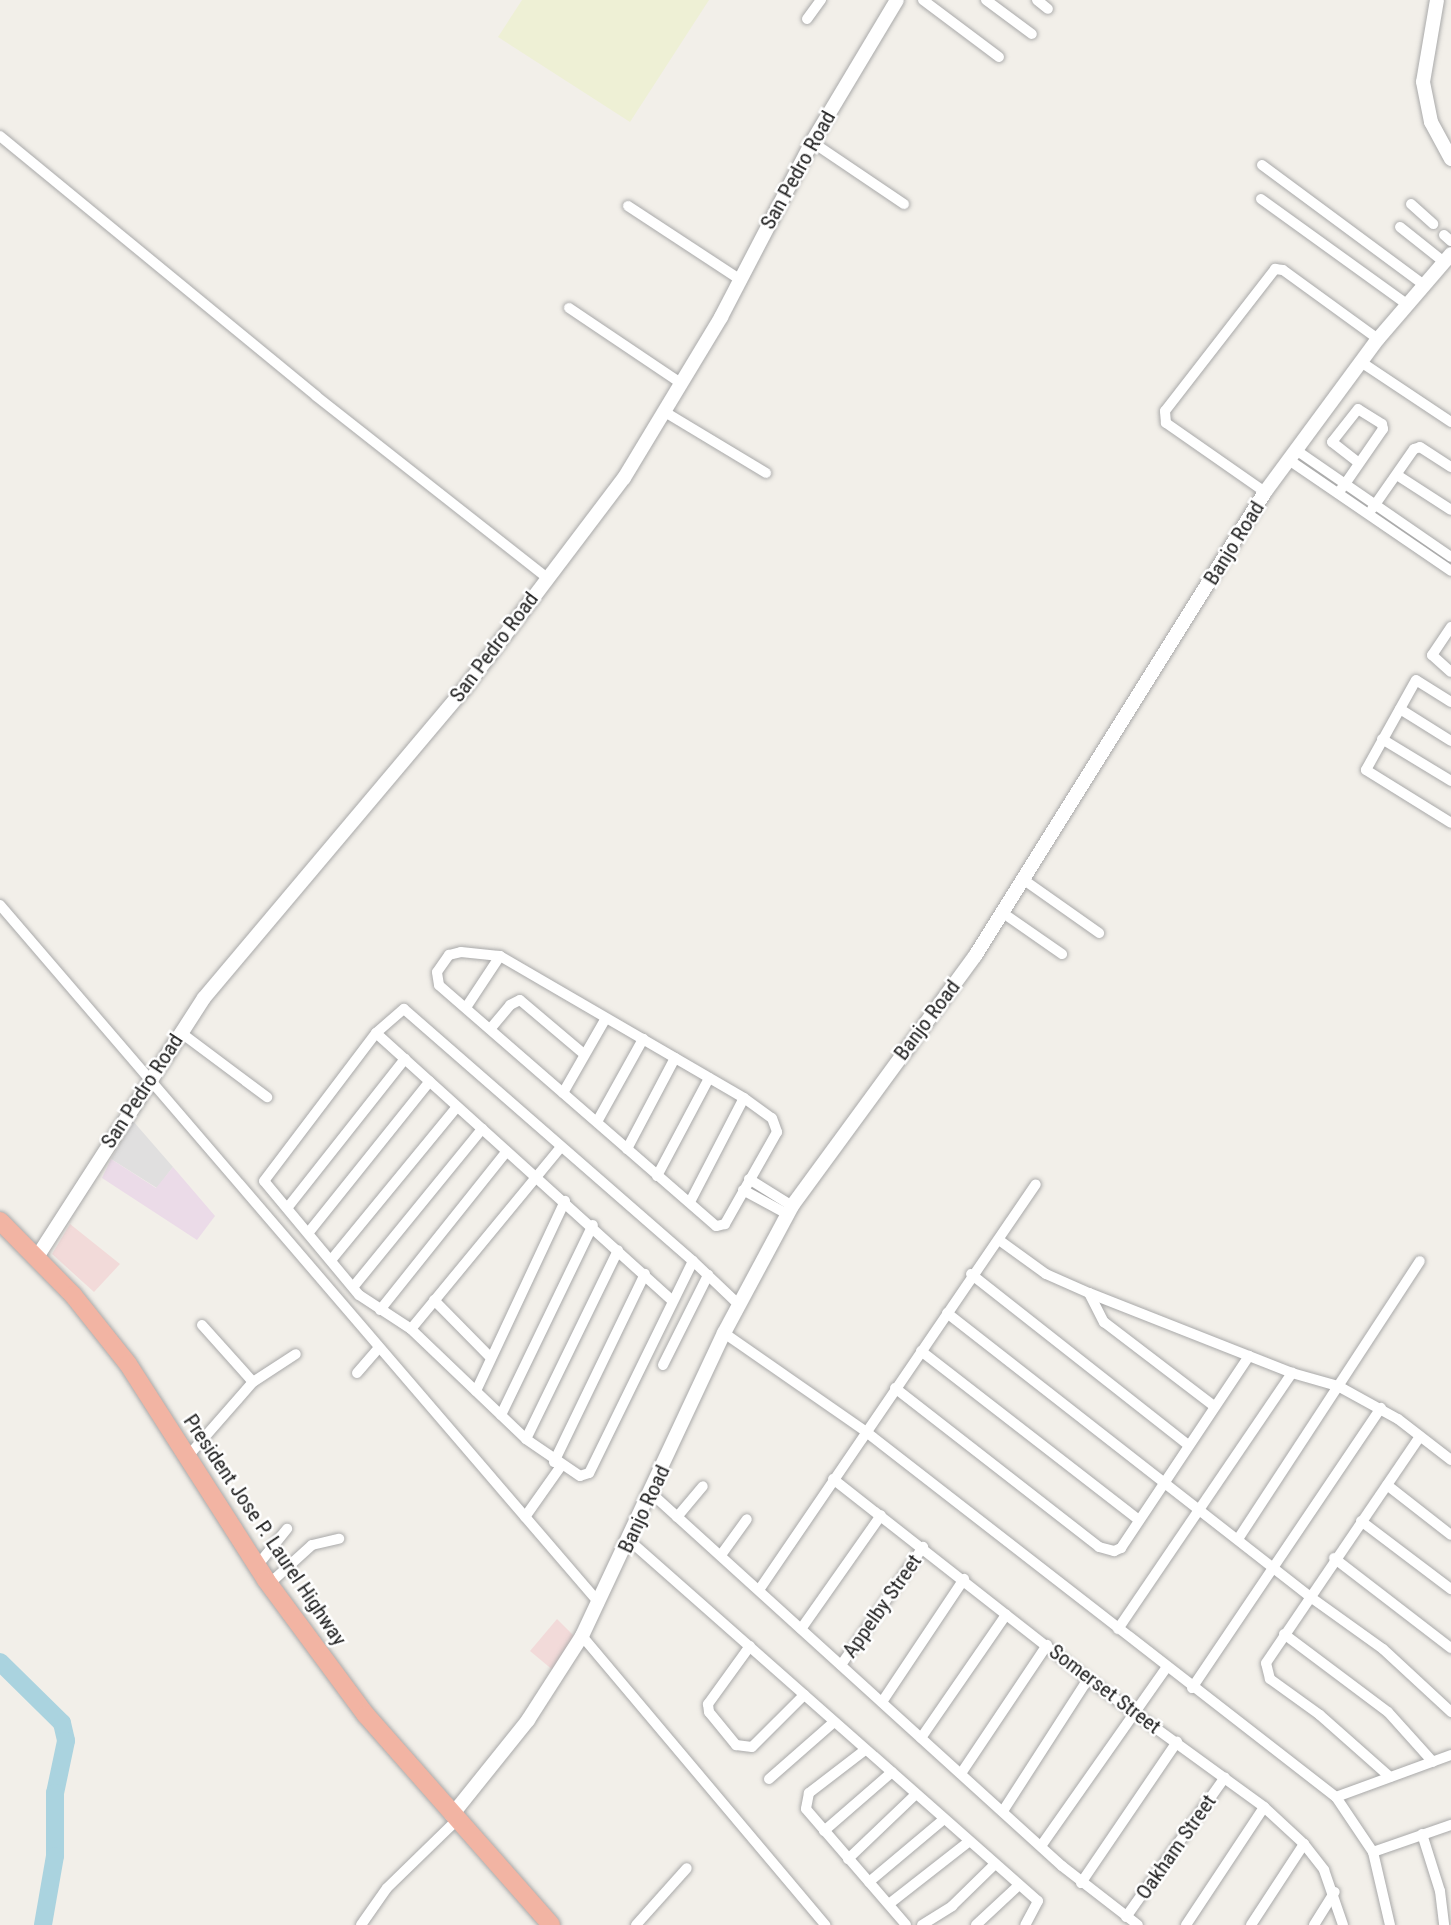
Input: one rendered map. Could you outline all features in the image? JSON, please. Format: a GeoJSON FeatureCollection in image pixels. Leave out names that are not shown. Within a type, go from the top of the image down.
{"type":"FeatureCollection","features":[{"type":"Feature","properties":{"kind":"highway","name":"President Jose P. Laurel Highway"},"geometry":{"type":"LineString","coordinates":[[0,1221],[37,1257],[103,1330],[189,1455],[269,1584],[366,1715],[551,1925]]}},
{"type":"Feature","properties":{"kind":"street"},"geometry":{"type":"LineString","coordinates":[[807,19],[821,0]]}},
{"type":"Feature","properties":{"kind":"street"},"geometry":{"type":"LineString","coordinates":[[923,0],[999,57]]}},
{"type":"Feature","properties":{"kind":"street"},"geometry":{"type":"LineString","coordinates":[[986,0],[1032,34]]}},
{"type":"Feature","properties":{"kind":"street"},"geometry":{"type":"LineString","coordinates":[[1037,0],[1048,9]]}},
{"type":"Feature","properties":{"kind":"street"},"geometry":{"type":"LineString","coordinates":[[1437,0],[1423,82],[1431,122],[1451,159]]}},
{"type":"Feature","properties":{"kind":"street","name":"San Pedro Road"},"geometry":{"type":"LineString","coordinates":[[37,1257],[180,1032],[240,950],[465,688],[624,478],[681,384],[891,2]]}},
{"type":"Feature","properties":{"kind":"street"},"geometry":{"type":"LineString","coordinates":[[0,136],[316,396],[547,578]]}},
{"type":"Feature","properties":{"kind":"street"},"geometry":{"type":"LineString","coordinates":[[812,142],[904,204]]}},
{"type":"Feature","properties":{"kind":"street"},"geometry":{"type":"LineString","coordinates":[[1262,165],[1424,285]]}},
{"type":"Feature","properties":{"kind":"street"},"geometry":{"type":"LineString","coordinates":[[1261,199],[1408,305]]}},
{"type":"Feature","properties":{"kind":"street"},"geometry":{"type":"LineString","coordinates":[[1411,204],[1433,223]]}},
{"type":"Feature","properties":{"kind":"street"},"geometry":{"type":"LineString","coordinates":[[628,206],[739,279]]}},
{"type":"Feature","properties":{"kind":"street"},"geometry":{"type":"LineString","coordinates":[[1400,227],[1447,258]]}},
{"type":"Feature","properties":{"kind":"street","name":"Banjo Road"},"geometry":{"type":"LineString","coordinates":[[454,1817],[528,1720],[582,1636],[630,1541],[724,1332],[790,1210],[1003,913],[1265,492],[1378,339],[1447,258]]}},
{"type":"Feature","properties":{"kind":"street"},"geometry":{"type":"LineString","coordinates":[[1265,492],[1166,423],[1164,411],[1275,269],[1283,270],[1378,339]]}},
{"type":"Feature","properties":{"kind":"street"},"geometry":{"type":"LineString","coordinates":[[569,308],[681,384]]}},
{"type":"Feature","properties":{"kind":"street"},"geometry":{"type":"LineString","coordinates":[[1361,362],[1451,422]]}},
{"type":"Feature","properties":{"kind":"street"},"geometry":{"type":"LineString","coordinates":[[1342,489],[1359,463],[1383,426],[1358,409],[1332,442],[1359,463]]}},
{"type":"Feature","properties":{"kind":"street"},"geometry":{"type":"LineString","coordinates":[[665,412],[765,472]]}},
{"type":"Feature","properties":{"kind":"street"},"geometry":{"type":"LineString","coordinates":[[1369,514],[1418,448],[1451,467]]}},
{"type":"Feature","properties":{"kind":"street"},"geometry":{"type":"LineString","coordinates":[[1292,455],[1333,475],[1342,489],[1369,514],[1451,556]]}},
{"type":"Feature","properties":{"kind":"street"},"geometry":{"type":"LineString","coordinates":[[1292,455],[1325,485],[1342,489],[1376,505],[1451,570]]}},
{"type":"Feature","properties":{"kind":"street"},"geometry":{"type":"LineString","coordinates":[[1325,485],[1333,475]]}},
{"type":"Feature","properties":{"kind":"street"},"geometry":{"type":"LineString","coordinates":[[1397,475],[1451,510]]}},
{"type":"Feature","properties":{"kind":"street"},"geometry":{"type":"LineString","coordinates":[[1451,627],[1432,658],[1451,672]]}},
{"type":"Feature","properties":{"kind":"street"},"geometry":{"type":"LineString","coordinates":[[1450,820],[1368,772],[1366,765],[1416,680],[1451,702]]}},
{"type":"Feature","properties":{"kind":"street"},"geometry":{"type":"LineString","coordinates":[[1400,709],[1451,741]]}},
{"type":"Feature","properties":{"kind":"street"},"geometry":{"type":"LineString","coordinates":[[1382,739],[1451,781]]}},
{"type":"Feature","properties":{"kind":"street"},"geometry":{"type":"LineString","coordinates":[[1024,880],[1099,933]]}},
{"type":"Feature","properties":{"kind":"street"},"geometry":{"type":"LineString","coordinates":[[0,905],[599,1603]]}},
{"type":"Feature","properties":{"kind":"street"},"geometry":{"type":"LineString","coordinates":[[1003,913],[1062,954]]}},
{"type":"Feature","properties":{"kind":"street"},"geometry":{"type":"LineString","coordinates":[[455,953],[500,956],[744,1098],[776,1124],[777,1132],[721,1226],[657,1175],[467,1006],[439,985],[437,972],[455,953]]}},
{"type":"Feature","properties":{"kind":"street"},"geometry":{"type":"LineString","coordinates":[[467,1006],[500,956]]}},
{"type":"Feature","properties":{"kind":"street"},"geometry":{"type":"LineString","coordinates":[[491,1028],[514,1001],[520,1000],[584,1054]]}},
{"type":"Feature","properties":{"kind":"street"},"geometry":{"type":"LineString","coordinates":[[693,1261],[589,1473],[580,1476],[558,1464],[526,1439],[411,1329],[380,1310],[354,1286],[288,1207],[266,1188],[265,1177],[376,1033],[396,1012],[408,1010],[560,1148],[693,1261],[739,1305]]}},
{"type":"Feature","properties":{"kind":"street"},"geometry":{"type":"LineString","coordinates":[[563,1093],[606,1018]]}},
{"type":"Feature","properties":{"kind":"street"},"geometry":{"type":"LineString","coordinates":[[180,1032],[267,1097]]}},
{"type":"Feature","properties":{"kind":"street"},"geometry":{"type":"LineString","coordinates":[[376,1033],[507,1151],[538,1175],[672,1300]]}},
{"type":"Feature","properties":{"kind":"street"},"geometry":{"type":"LineString","coordinates":[[598,1120],[643,1039]]}},
{"type":"Feature","properties":{"kind":"street"},"geometry":{"type":"LineString","coordinates":[[627,1149],[676,1058]]}},
{"type":"Feature","properties":{"kind":"street"},"geometry":{"type":"LineString","coordinates":[[288,1207],[405,1059]]}},
{"type":"Feature","properties":{"kind":"street"},"geometry":{"type":"LineString","coordinates":[[657,1175],[709,1078]]}},
{"type":"Feature","properties":{"kind":"street"},"geometry":{"type":"LineString","coordinates":[[309,1232],[430,1081]]}},
{"type":"Feature","properties":{"kind":"street"},"geometry":{"type":"LineString","coordinates":[[690,1202],[744,1098]]}},
{"type":"Feature","properties":{"kind":"street"},"geometry":{"type":"LineString","coordinates":[[332,1259],[457,1107]]}},
{"type":"Feature","properties":{"kind":"street"},"geometry":{"type":"LineString","coordinates":[[354,1286],[482,1129]]}},
{"type":"Feature","properties":{"kind":"street"},"geometry":{"type":"LineString","coordinates":[[411,1329],[560,1148]]}},
{"type":"Feature","properties":{"kind":"street"},"geometry":{"type":"LineString","coordinates":[[380,1310],[507,1151]]}},
{"type":"Feature","properties":{"kind":"street"},"geometry":{"type":"LineString","coordinates":[[749,1179],[790,1210]]}},
{"type":"Feature","properties":{"kind":"street"},"geometry":{"type":"LineString","coordinates":[[759,1590],[971,1274],[999,1240],[1036,1184]]}},
{"type":"Feature","properties":{"kind":"street"},"geometry":{"type":"LineString","coordinates":[[743,1190],[790,1210]]}},
{"type":"Feature","properties":{"kind":"street"},"geometry":{"type":"LineString","coordinates":[[476,1391],[565,1201]]}},
{"type":"Feature","properties":{"kind":"street"},"geometry":{"type":"LineString","coordinates":[[501,1415],[593,1225]]}},
{"type":"Feature","properties":{"kind":"street"},"geometry":{"type":"LineString","coordinates":[[999,1240],[1046,1274],[1089,1293],[1292,1373],[1338,1386],[1381,1408],[1451,1461]]}},
{"type":"Feature","properties":{"kind":"street"},"geometry":{"type":"LineString","coordinates":[[526,1439],[618,1250]]}},
{"type":"Feature","properties":{"kind":"street"},"geometry":{"type":"LineString","coordinates":[[1238,1539],[1420,1261]]}},
{"type":"Feature","properties":{"kind":"street"},"geometry":{"type":"LineString","coordinates":[[525,1517],[558,1464],[645,1274]]}},
{"type":"Feature","properties":{"kind":"street"},"geometry":{"type":"LineString","coordinates":[[971,1274],[1187,1444]]}},
{"type":"Feature","properties":{"kind":"street"},"geometry":{"type":"LineString","coordinates":[[663,1365],[708,1275]]}},
{"type":"Feature","properties":{"kind":"street"},"geometry":{"type":"LineString","coordinates":[[1089,1293],[1104,1322],[1214,1406]]}},
{"type":"Feature","properties":{"kind":"street"},"geometry":{"type":"LineString","coordinates":[[434,1300],[491,1358]]}},
{"type":"Feature","properties":{"kind":"street"},"geometry":{"type":"LineString","coordinates":[[947,1313],[1163,1479],[1309,1596],[1383,1649],[1451,1712]]}},
{"type":"Feature","properties":{"kind":"street"},"geometry":{"type":"LineString","coordinates":[[202,1325],[253,1382]]}},
{"type":"Feature","properties":{"kind":"street"},"geometry":{"type":"LineString","coordinates":[[724,1332],[865,1431],[1192,1688],[1336,1797],[1373,1852],[1390,1925]]}},
{"type":"Feature","properties":{"kind":"street"},"geometry":{"type":"LineString","coordinates":[[357,1373],[379,1348]]}},
{"type":"Feature","properties":{"kind":"street"},"geometry":{"type":"LineString","coordinates":[[921,1351],[1139,1520]]}},
{"type":"Feature","properties":{"kind":"street"},"geometry":{"type":"LineString","coordinates":[[189,1455],[253,1382],[296,1354]]}},
{"type":"Feature","properties":{"kind":"street"},"geometry":{"type":"LineString","coordinates":[[895,1388],[1108,1552],[1121,1548],[1163,1479],[1249,1356]]}},
{"type":"Feature","properties":{"kind":"street"},"geometry":{"type":"LineString","coordinates":[[1118,1629],[1198,1507],[1292,1373]]}},
{"type":"Feature","properties":{"kind":"street"},"geometry":{"type":"LineString","coordinates":[[1192,1688],[1381,1408]]}},
{"type":"Feature","properties":{"kind":"street"},"geometry":{"type":"LineString","coordinates":[[1390,1777],[1269,1679],[1266,1663],[1334,1558],[1420,1436]]}},
{"type":"Feature","properties":{"kind":"street","name":"Somerset Street"},"geometry":{"type":"LineString","coordinates":[[833,1479],[1088,1679],[1264,1807],[1304,1844],[1335,1892],[1343,1925]]}},
{"type":"Feature","properties":{"kind":"street"},"geometry":{"type":"LineString","coordinates":[[1387,1485],[1451,1535]]}},
{"type":"Feature","properties":{"kind":"street"},"geometry":{"type":"LineString","coordinates":[[677,1517],[703,1486]]}},
{"type":"Feature","properties":{"kind":"street"},"geometry":{"type":"LineString","coordinates":[[651,1493],[962,1772],[1081,1883],[1138,1925]]}},
{"type":"Feature","properties":{"kind":"street"},"geometry":{"type":"LineString","coordinates":[[802,1629],[881,1515]]}},
{"type":"Feature","properties":{"kind":"street"},"geometry":{"type":"LineString","coordinates":[[722,1555],[747,1518]]}},
{"type":"Feature","properties":{"kind":"street"},"geometry":{"type":"LineString","coordinates":[[1361,1521],[1451,1589]]}},
{"type":"Feature","properties":{"kind":"street"},"geometry":{"type":"LineString","coordinates":[[257,1566],[288,1529]]}},
{"type":"Feature","properties":{"kind":"street"},"geometry":{"type":"LineString","coordinates":[[269,1584],[312,1545],[339,1539]]}},
{"type":"Feature","properties":{"kind":"street"},"geometry":{"type":"LineString","coordinates":[[630,1541],[892,1772],[993,1866],[1038,1901],[1025,1925]]}},
{"type":"Feature","properties":{"kind":"street","name":"Appelby Street"},"geometry":{"type":"LineString","coordinates":[[841,1665],[923,1547]]}},
{"type":"Feature","properties":{"kind":"street"},"geometry":{"type":"LineString","coordinates":[[1334,1558],[1451,1648]]}},
{"type":"Feature","properties":{"kind":"street"},"geometry":{"type":"LineString","coordinates":[[882,1702],[964,1580]]}},
{"type":"Feature","properties":{"kind":"street"},"geometry":{"type":"LineString","coordinates":[[921,1738],[1006,1615]]}},
{"type":"Feature","properties":{"kind":"street"},"geometry":{"type":"LineString","coordinates":[[1284,1634],[1388,1712],[1433,1762]]}},
{"type":"Feature","properties":{"kind":"street"},"geometry":{"type":"LineString","coordinates":[[582,1636],[825,1925]]}},
{"type":"Feature","properties":{"kind":"street"},"geometry":{"type":"LineString","coordinates":[[962,1772],[1047,1645]]}},
{"type":"Feature","properties":{"kind":"street"},"geometry":{"type":"LineString","coordinates":[[750,1646],[708,1704],[709,1712],[736,1745],[752,1747],[804,1695]]}},
{"type":"Feature","properties":{"kind":"street"},"geometry":{"type":"LineString","coordinates":[[1041,1846],[1167,1667]]}},
{"type":"Feature","properties":{"kind":"street"},"geometry":{"type":"LineString","coordinates":[[1003,1811],[1088,1679]]}},
{"type":"Feature","properties":{"kind":"street"},"geometry":{"type":"LineString","coordinates":[[769,1779],[834,1722]]}},
{"type":"Feature","properties":{"kind":"street"},"geometry":{"type":"LineString","coordinates":[[1081,1883],[1177,1742]]}},
{"type":"Feature","properties":{"kind":"street"},"geometry":{"type":"LineString","coordinates":[[865,1750],[809,1793],[806,1809],[906,1925]]}},
{"type":"Feature","properties":{"kind":"street"},"geometry":{"type":"LineString","coordinates":[[1336,1797],[1451,1755]]}},
{"type":"Feature","properties":{"kind":"street"},"geometry":{"type":"LineString","coordinates":[[824,1831],[892,1772]]}},
{"type":"Feature","properties":{"kind":"street","name":"Oakham Street"},"geometry":{"type":"LineString","coordinates":[[1126,1917],[1225,1777]]}},
{"type":"Feature","properties":{"kind":"street"},"geometry":{"type":"LineString","coordinates":[[848,1859],[915,1795]]}},
{"type":"Feature","properties":{"kind":"street"},"geometry":{"type":"LineString","coordinates":[[1186,1925],[1264,1807]]}},
{"type":"Feature","properties":{"kind":"street"},"geometry":{"type":"LineString","coordinates":[[361,1925],[387,1888],[454,1817]]}},
{"type":"Feature","properties":{"kind":"street"},"geometry":{"type":"LineString","coordinates":[[869,1882],[944,1819]]}},
{"type":"Feature","properties":{"kind":"street"},"geometry":{"type":"LineString","coordinates":[[1373,1852],[1451,1825]]}},
{"type":"Feature","properties":{"kind":"street"},"geometry":{"type":"LineString","coordinates":[[1422,1834],[1440,1891],[1444,1925]]}},
{"type":"Feature","properties":{"kind":"street"},"geometry":{"type":"LineString","coordinates":[[889,1904],[967,1843]]}},
{"type":"Feature","properties":{"kind":"street"},"geometry":{"type":"LineString","coordinates":[[1251,1925],[1304,1844]]}},
{"type":"Feature","properties":{"kind":"street"},"geometry":{"type":"LineString","coordinates":[[922,1925],[952,1906],[993,1866]]}},
{"type":"Feature","properties":{"kind":"street"},"geometry":{"type":"LineString","coordinates":[[636,1925],[687,1868]]}},
{"type":"Feature","properties":{"kind":"street"},"geometry":{"type":"LineString","coordinates":[[976,1925],[1018,1886]]}},
{"type":"Feature","properties":{"kind":"street"},"geometry":{"type":"LineString","coordinates":[[1314,1925],[1335,1892]]}},
{"type":"Feature","properties":{"kind":"shaded area"},"geometry":{"type":"Polygon","coordinates":[[[133,1121],[173,1167],[157,1188],[111,1159],[133,1121]]]}},
{"type":"Feature","properties":{"kind":"shaded area"},"geometry":{"type":"Polygon","coordinates":[[[111,1159],[156,1188],[173,1167],[215,1216],[197,1240],[102,1178],[111,1159]]]}},
{"type":"Feature","properties":{"kind":"shaded area"},"geometry":{"type":"Polygon","coordinates":[[[70,1224],[120,1264],[94,1292],[52,1254],[70,1224]]]}},
{"type":"Feature","properties":{"kind":"shaded area"},"geometry":{"type":"Polygon","coordinates":[[[557,1619],[576,1638],[554,1671],[530,1651],[557,1619]]]}},
{"type":"Feature","properties":{"kind":"green space"},"geometry":{"type":"Polygon","coordinates":[[[522,0],[709,0],[630,122],[498,37],[522,0]]]}},
{"type":"Feature","properties":{"kind":"waterway"},"geometry":{"type":"LineString","coordinates":[[0,1662],[62,1723],[66,1741],[55,1793],[55,1856],[43,1925]]}}]}
